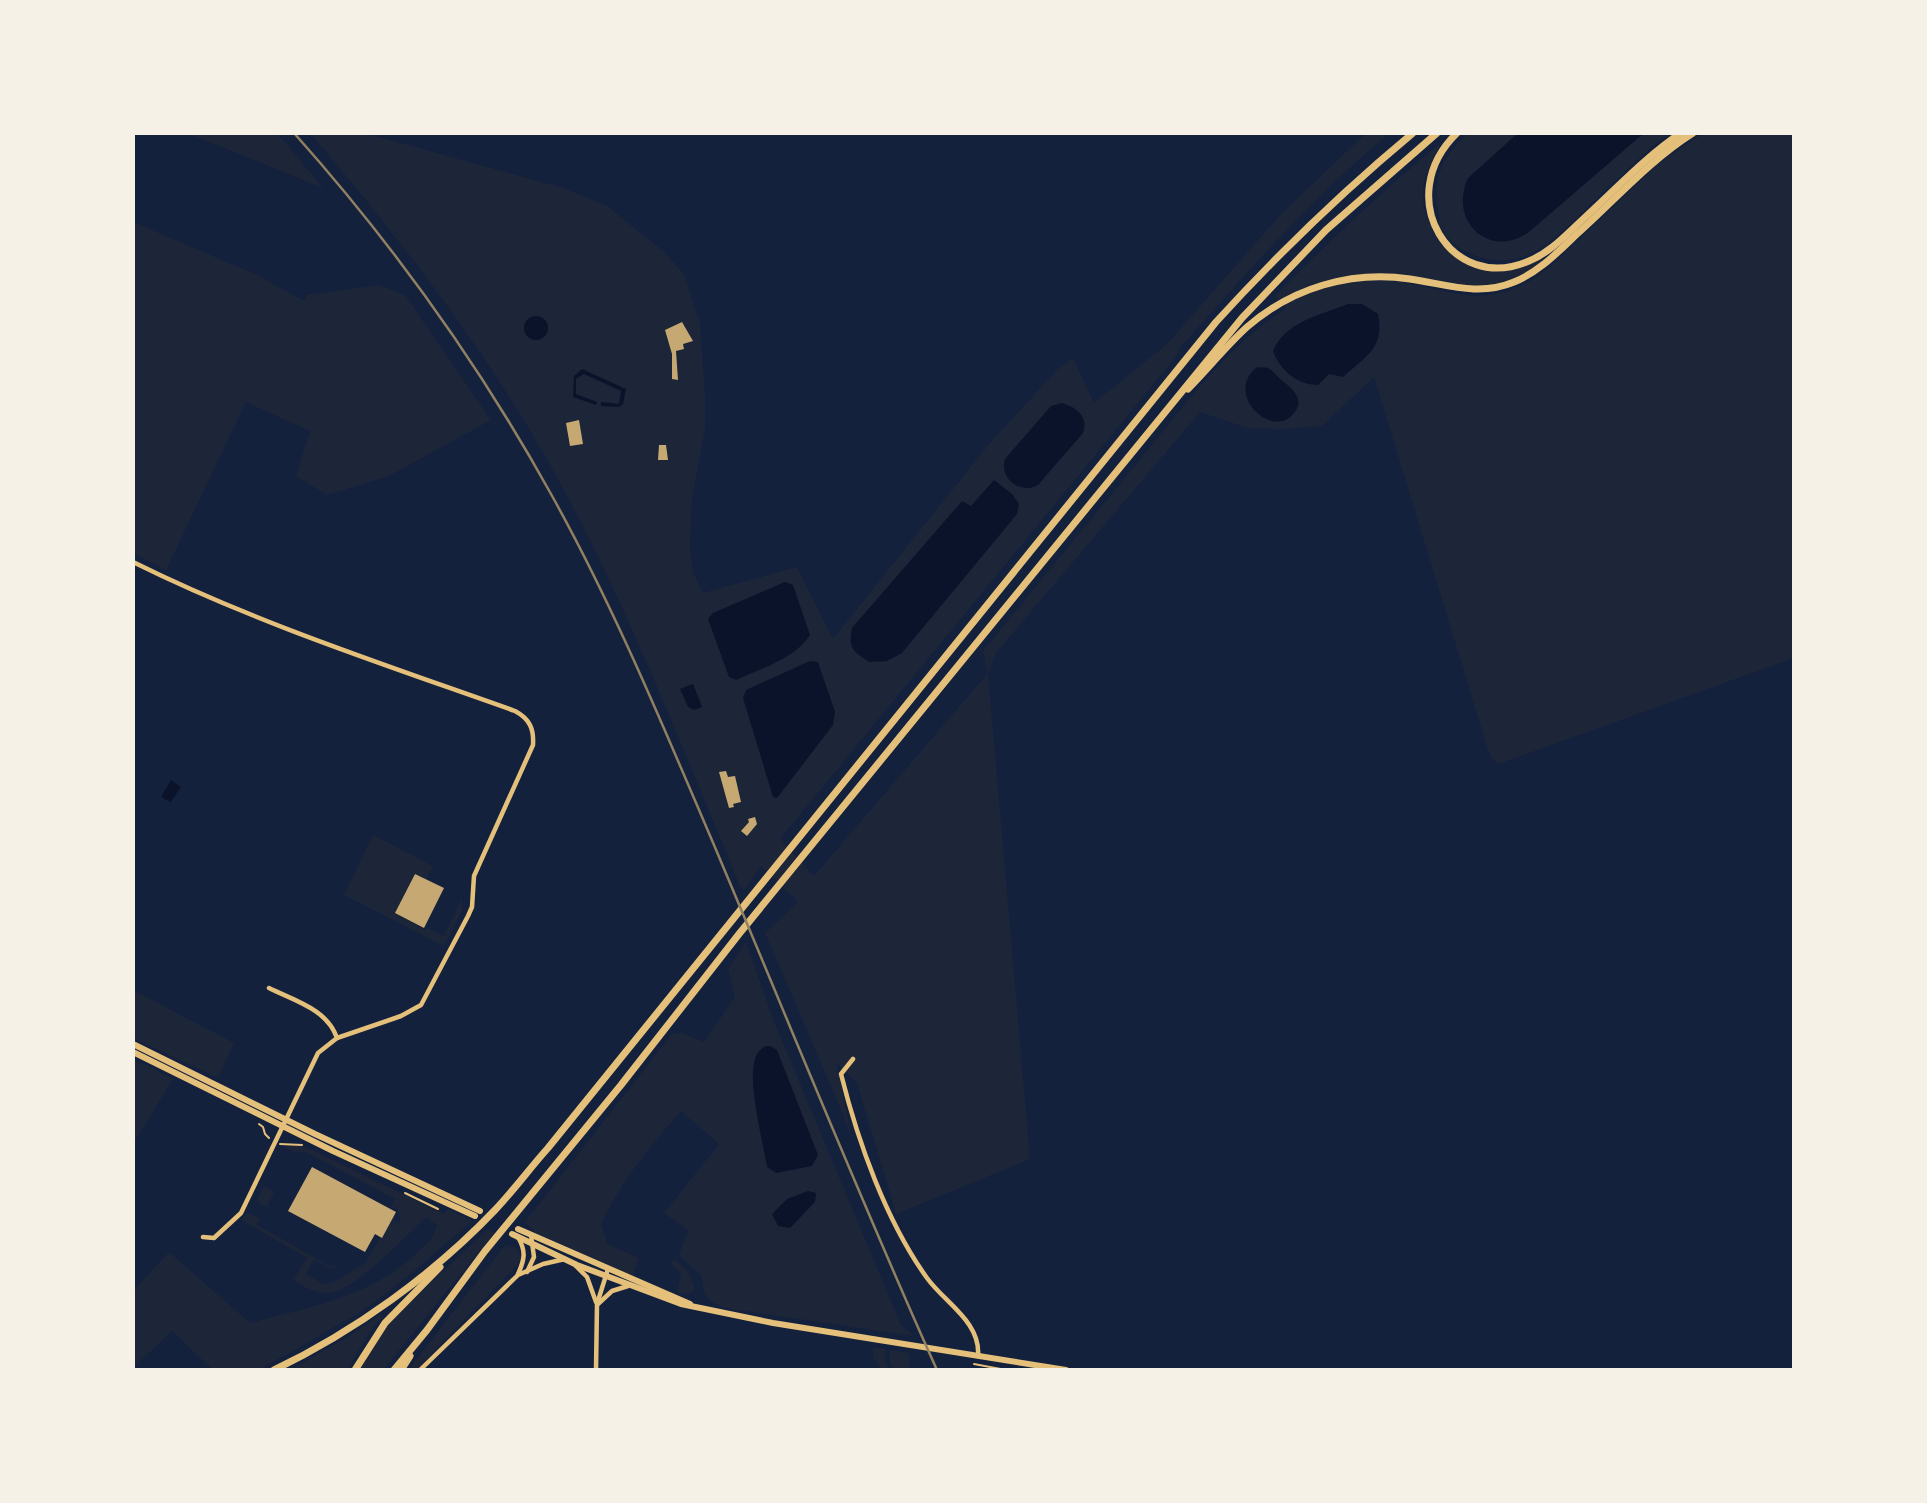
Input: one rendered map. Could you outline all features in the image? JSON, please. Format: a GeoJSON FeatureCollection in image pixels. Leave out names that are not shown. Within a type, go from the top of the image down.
{"type":"FeatureCollection","features":[{"type":"Feature","properties":{"kind":"highway"},"geometry":{"type":"LineString","coordinates":[[355,1370],[384,1323],[497,1208],[1216,322],[1305,228],[1413,133]]}},
{"type":"Feature","properties":{"kind":"highway"},"geometry":{"type":"LineString","coordinates":[[394,1370],[485,1251],[621,1085],[739,934],[1242,318],[1326,230],[1437,133]]}},
{"type":"Feature","properties":{"kind":"highway"},"geometry":{"type":"LineString","coordinates":[[1457,133],[1438,155],[1432,167],[1427,192],[1432,221],[1446,244],[1464,258],[1497,268],[1519,265],[1547,252],[1653,154],[1681,133]]}},
{"type":"Feature","properties":{"kind":"highway"},"geometry":{"type":"LineString","coordinates":[[1158,419],[1246,328],[1280,303],[1305,291],[1328,283],[1369,277],[1406,278],[1475,290],[1499,287],[1524,277],[1553,256],[1669,149],[1693,133]]}},
{"type":"Feature","properties":{"kind":"highway"},"geometry":{"type":"LineString","coordinates":[[274,1370],[379,1309],[469,1236]]}},
{"type":"Feature","properties":{"kind":"highway"},"geometry":{"type":"LineString","coordinates":[[401,1370],[427,1330]]}},
{"type":"Feature","properties":{"kind":"main road"},"geometry":{"type":"LineString","coordinates":[[133,1044],[284,1122],[427,1195],[477,1213],[284,1122],[133,1052]]}},
{"type":"Feature","properties":{"kind":"main road"},"geometry":{"type":"LineString","coordinates":[[516,1233],[568,1261],[695,1306]]}},
{"type":"Feature","properties":{"kind":"main road"},"geometry":{"type":"LineString","coordinates":[[516,1233],[531,1235],[628,1286],[666,1300],[773,1323],[1066,1370]]}},
{"type":"Feature","properties":{"kind":"street"},"geometry":{"type":"LineString","coordinates":[[133,562],[173,582],[322,644],[515,711],[531,724],[533,745],[474,876],[472,907],[425,999],[414,1010],[337,1038],[318,1053],[241,1213],[214,1238],[203,1237]]}},
{"type":"Feature","properties":{"kind":"street"},"geometry":{"type":"LineString","coordinates":[[270,988],[322,1015],[337,1038]]}},
{"type":"Feature","properties":{"kind":"street"},"geometry":{"type":"LineString","coordinates":[[853,1059],[841,1074],[860,1145],[914,1258],[933,1286],[975,1333],[978,1356]]}},
{"type":"Feature","properties":{"kind":"street"},"geometry":{"type":"LineString","coordinates":[[516,1233],[525,1255],[518,1275]]}},
{"type":"Feature","properties":{"kind":"street"},"geometry":{"type":"LineString","coordinates":[[527,1272],[533,1261],[534,1245],[531,1235]]}},
{"type":"Feature","properties":{"kind":"street"},"geometry":{"type":"LineString","coordinates":[[420,1370],[518,1275],[543,1264],[568,1261],[587,1277],[597,1304]]}},
{"type":"Feature","properties":{"kind":"street"},"geometry":{"type":"LineString","coordinates":[[596,1370],[597,1304],[607,1273]]}},
{"type":"Feature","properties":{"kind":"street"},"geometry":{"type":"LineString","coordinates":[[597,1304],[612,1291],[628,1286]]}},
{"type":"Feature","properties":{"kind":"path"},"geometry":{"type":"LineString","coordinates":[[252,1120],[263,1127],[269,1139]]}},
{"type":"Feature","properties":{"kind":"path"},"geometry":{"type":"LineString","coordinates":[[994,1368],[1006,1370]]}},
{"type":"Feature","properties":{"kind":"shaded area"},"geometry":{"type":"Polygon","coordinates":[[[187,133],[277,133],[324,189],[306,181],[187,133]]]}},
{"type":"Feature","properties":{"kind":"shaded area"},"geometry":{"type":"Polygon","coordinates":[[[310,133],[364,133],[563,188],[607,206],[663,251],[684,274],[700,324],[705,428],[691,505],[690,551],[693,573],[703,593],[797,567],[833,639],[990,443],[1058,369],[1073,358],[1094,403],[1167,344],[1282,213],[1366,133],[1390,133],[1306,210],[1178,350],[1179,353],[780,839],[814,876],[988,673],[1030,1159],[896,1214],[857,1083],[836,1062],[853,1144],[765,933],[798,902],[761,866],[744,890],[740,886],[632,630],[585,530],[533,435],[444,301],[310,133]]]}},
{"type":"Feature","properties":{"kind":"shaded area"},"geometry":{"type":"Polygon","coordinates":[[[1467,133],[1671,133],[1654,145],[1549,243],[1529,254],[1500,261],[1477,256],[1460,248],[1447,236],[1438,221],[1436,194],[1440,172],[1450,153],[1467,133]]]}},
{"type":"Feature","properties":{"kind":"shaded area"},"geometry":{"type":"Polygon","coordinates":[[[1518,133],[1644,133],[1529,232],[1514,239],[1487,239],[1476,232],[1468,221],[1463,209],[1463,194],[1468,178],[1518,133]]]}},
{"type":"Feature","properties":{"kind":"shaded area"},"geometry":{"type":"Polygon","coordinates":[[[1703,133],[1794,133],[1794,658],[1498,764],[1490,756],[1374,377],[1322,426],[1248,428],[1200,412],[996,653],[988,673],[983,651],[1208,377],[1244,341],[1284,310],[1286,304],[1310,292],[1341,283],[1371,280],[1402,282],[1458,294],[1481,296],[1506,292],[1530,281],[1551,266],[1658,164],[1703,133]]]}},
{"type":"Feature","properties":{"kind":"shaded area"},"geometry":{"type":"Polygon","coordinates":[[[1440,143],[1423,188],[1428,221],[1445,248],[1472,266],[1488,270],[1510,271],[1541,259],[1542,262],[1500,283],[1482,286],[1466,286],[1410,276],[1358,274],[1317,283],[1278,300],[1275,296],[1315,256],[1440,143]]]}},
{"type":"Feature","properties":{"kind":"shaded area"},"geometry":{"type":"Polygon","coordinates":[[[133,222],[257,275],[304,301],[307,295],[379,285],[405,295],[491,420],[389,476],[327,495],[296,476],[310,431],[246,402],[166,570],[133,553],[133,222]]]}},
{"type":"Feature","properties":{"kind":"shaded area"},"geometry":{"type":"Polygon","coordinates":[[[1348,304],[1362,304],[1378,314],[1379,335],[1372,350],[1343,377],[1329,374],[1318,385],[1303,382],[1290,375],[1273,351],[1279,341],[1295,326],[1348,304]]]}},
{"type":"Feature","properties":{"kind":"shaded area"},"geometry":{"type":"Polygon","coordinates":[[[536,316],[544,320],[548,328],[544,336],[536,340],[528,336],[524,328],[528,320],[536,316]]]}},
{"type":"Feature","properties":{"kind":"shaded area"},"geometry":{"type":"Polygon","coordinates":[[[1257,367],[1270,369],[1296,394],[1297,408],[1285,420],[1264,418],[1248,401],[1245,390],[1248,378],[1257,367]]]}},
{"type":"Feature","properties":{"kind":"shaded area"},"geometry":{"type":"Polygon","coordinates":[[[582,369],[626,389],[623,404],[619,407],[601,406],[601,402],[619,404],[621,391],[584,374],[576,379],[576,394],[597,402],[596,405],[573,397],[574,376],[582,369]]]}},
{"type":"Feature","properties":{"kind":"shaded area"},"geometry":{"type":"Polygon","coordinates":[[[1062,403],[1072,407],[1083,418],[1083,433],[1038,485],[1025,488],[1013,483],[1005,473],[1005,459],[1051,406],[1062,403]]]}},
{"type":"Feature","properties":{"kind":"shaded area"},"geometry":{"type":"Polygon","coordinates":[[[994,480],[1012,494],[1019,504],[1017,514],[902,653],[887,661],[869,662],[859,655],[851,645],[852,628],[962,501],[971,506],[994,480]]]}},
{"type":"Feature","properties":{"kind":"shaded area"},"geometry":{"type":"Polygon","coordinates":[[[785,582],[793,585],[810,635],[787,657],[736,680],[729,677],[708,619],[713,613],[785,582]]]}},
{"type":"Feature","properties":{"kind":"shaded area"},"geometry":{"type":"Polygon","coordinates":[[[810,661],[818,662],[835,712],[833,725],[777,798],[773,797],[743,698],[746,690],[810,661]]]}},
{"type":"Feature","properties":{"kind":"shaded area"},"geometry":{"type":"Polygon","coordinates":[[[693,684],[702,707],[694,710],[688,707],[680,689],[693,684]]]}},
{"type":"Feature","properties":{"kind":"shaded area"},"geometry":{"type":"Polygon","coordinates":[[[171,780],[181,787],[171,802],[162,798],[162,795],[171,780]]]}},
{"type":"Feature","properties":{"kind":"shaded area"},"geometry":{"type":"Polygon","coordinates":[[[373,835],[433,866],[426,879],[415,874],[395,913],[425,930],[427,928],[444,936],[462,899],[462,911],[444,946],[344,895],[373,835]]]}},
{"type":"Feature","properties":{"kind":"shaded area"},"geometry":{"type":"Polygon","coordinates":[[[746,942],[773,1019],[901,1325],[914,1336],[725,1308],[709,1300],[702,1277],[679,1255],[688,1230],[664,1213],[719,1144],[681,1111],[637,1165],[601,1224],[607,1244],[639,1258],[633,1276],[536,1233],[525,1222],[672,1034],[681,1033],[704,1042],[735,997],[728,969],[746,942]]]}},
{"type":"Feature","properties":{"kind":"shaded area"},"geometry":{"type":"Polygon","coordinates":[[[133,990],[234,1043],[218,1078],[133,1038],[133,990]]]}},
{"type":"Feature","properties":{"kind":"shaded area"},"geometry":{"type":"Polygon","coordinates":[[[765,1046],[777,1050],[818,1155],[812,1166],[776,1173],[767,1167],[753,1082],[755,1059],[765,1046]]]}},
{"type":"Feature","properties":{"kind":"shaded area"},"geometry":{"type":"Polygon","coordinates":[[[133,1059],[173,1079],[133,1144],[133,1059]]]}},
{"type":"Feature","properties":{"kind":"shaded area"},"geometry":{"type":"Polygon","coordinates":[[[291,1144],[306,1147],[444,1214],[448,1209],[472,1221],[406,1278],[362,1311],[258,1370],[213,1370],[172,1331],[133,1368],[133,1291],[169,1252],[250,1323],[318,1305],[362,1289],[401,1266],[432,1236],[437,1225],[426,1217],[365,1274],[339,1290],[319,1292],[293,1280],[307,1258],[242,1220],[246,1213],[260,1218],[257,1225],[331,1267],[335,1266],[338,1260],[336,1268],[332,1269],[314,1260],[306,1274],[323,1284],[336,1281],[365,1263],[396,1212],[394,1222],[401,1223],[397,1207],[390,1209],[395,1199],[304,1151],[294,1152],[284,1147],[291,1144]]]}},
{"type":"Feature","properties":{"kind":"shaded area"},"geometry":{"type":"Polygon","coordinates":[[[264,1186],[274,1192],[267,1207],[279,1215],[256,1201],[264,1186]]]}},
{"type":"Feature","properties":{"kind":"shaded area"},"geometry":{"type":"Polygon","coordinates":[[[808,1191],[816,1193],[815,1202],[790,1228],[778,1226],[772,1214],[787,1199],[808,1191]]]}},
{"type":"Feature","properties":{"kind":"shaded area"},"geometry":{"type":"Polygon","coordinates":[[[488,1229],[494,1233],[383,1370],[357,1370],[385,1330],[408,1304],[488,1229]]]}},
{"type":"Feature","properties":{"kind":"shaded area"},"geometry":{"type":"Polygon","coordinates":[[[505,1245],[517,1248],[522,1257],[518,1264],[416,1370],[408,1370],[505,1245]]]}},
{"type":"Feature","properties":{"kind":"shaded area"},"geometry":{"type":"Polygon","coordinates":[[[675,1259],[689,1273],[695,1289],[689,1294],[677,1293],[681,1274],[671,1263],[675,1259]]]}},
{"type":"Feature","properties":{"kind":"shaded area"},"geometry":{"type":"Polygon","coordinates":[[[381,1314],[382,1318],[369,1333],[347,1370],[290,1370],[349,1336],[381,1314]]]}},
{"type":"Feature","properties":{"kind":"shaded area"},"geometry":{"type":"Polygon","coordinates":[[[873,1347],[886,1349],[885,1360],[888,1367],[882,1370],[873,1357],[873,1347]]]}},
{"type":"Feature","properties":{"kind":"shaded area"},"geometry":{"type":"Polygon","coordinates":[[[890,1350],[909,1353],[910,1370],[894,1370],[889,1360],[890,1350]]]}},
{"type":"Feature","properties":{"kind":"building"},"geometry":{"type":"Polygon","coordinates":[[[682,322],[693,341],[683,344],[684,349],[676,351],[678,380],[672,379],[672,354],[665,330],[682,322]]]}},
{"type":"Feature","properties":{"kind":"building"},"geometry":{"type":"Polygon","coordinates":[[[579,420],[583,444],[570,446],[566,423],[579,420]]]}},
{"type":"Feature","properties":{"kind":"building"},"geometry":{"type":"Polygon","coordinates":[[[659,445],[666,445],[668,460],[658,460],[659,445]]]}},
{"type":"Feature","properties":{"kind":"building"},"geometry":{"type":"Polygon","coordinates":[[[726,771],[728,777],[735,776],[741,802],[729,808],[719,772],[726,771]]]}},
{"type":"Feature","properties":{"kind":"building"},"geometry":{"type":"Polygon","coordinates":[[[755,817],[757,824],[747,836],[741,831],[749,822],[748,819],[755,817]]]}},
{"type":"Feature","properties":{"kind":"building"},"geometry":{"type":"Polygon","coordinates":[[[415,874],[444,888],[424,928],[395,913],[415,874]]]}},
{"type":"Feature","properties":{"kind":"building"},"geometry":{"type":"Polygon","coordinates":[[[312,1167],[396,1212],[382,1238],[375,1234],[365,1252],[288,1211],[312,1167]]]}},
{"type":"Feature","properties":{"kind":"railway"},"geometry":{"type":"LineString","coordinates":[[294,133],[366,218],[433,306],[494,398],[574,537],[657,711],[937,1370]]}}]}
